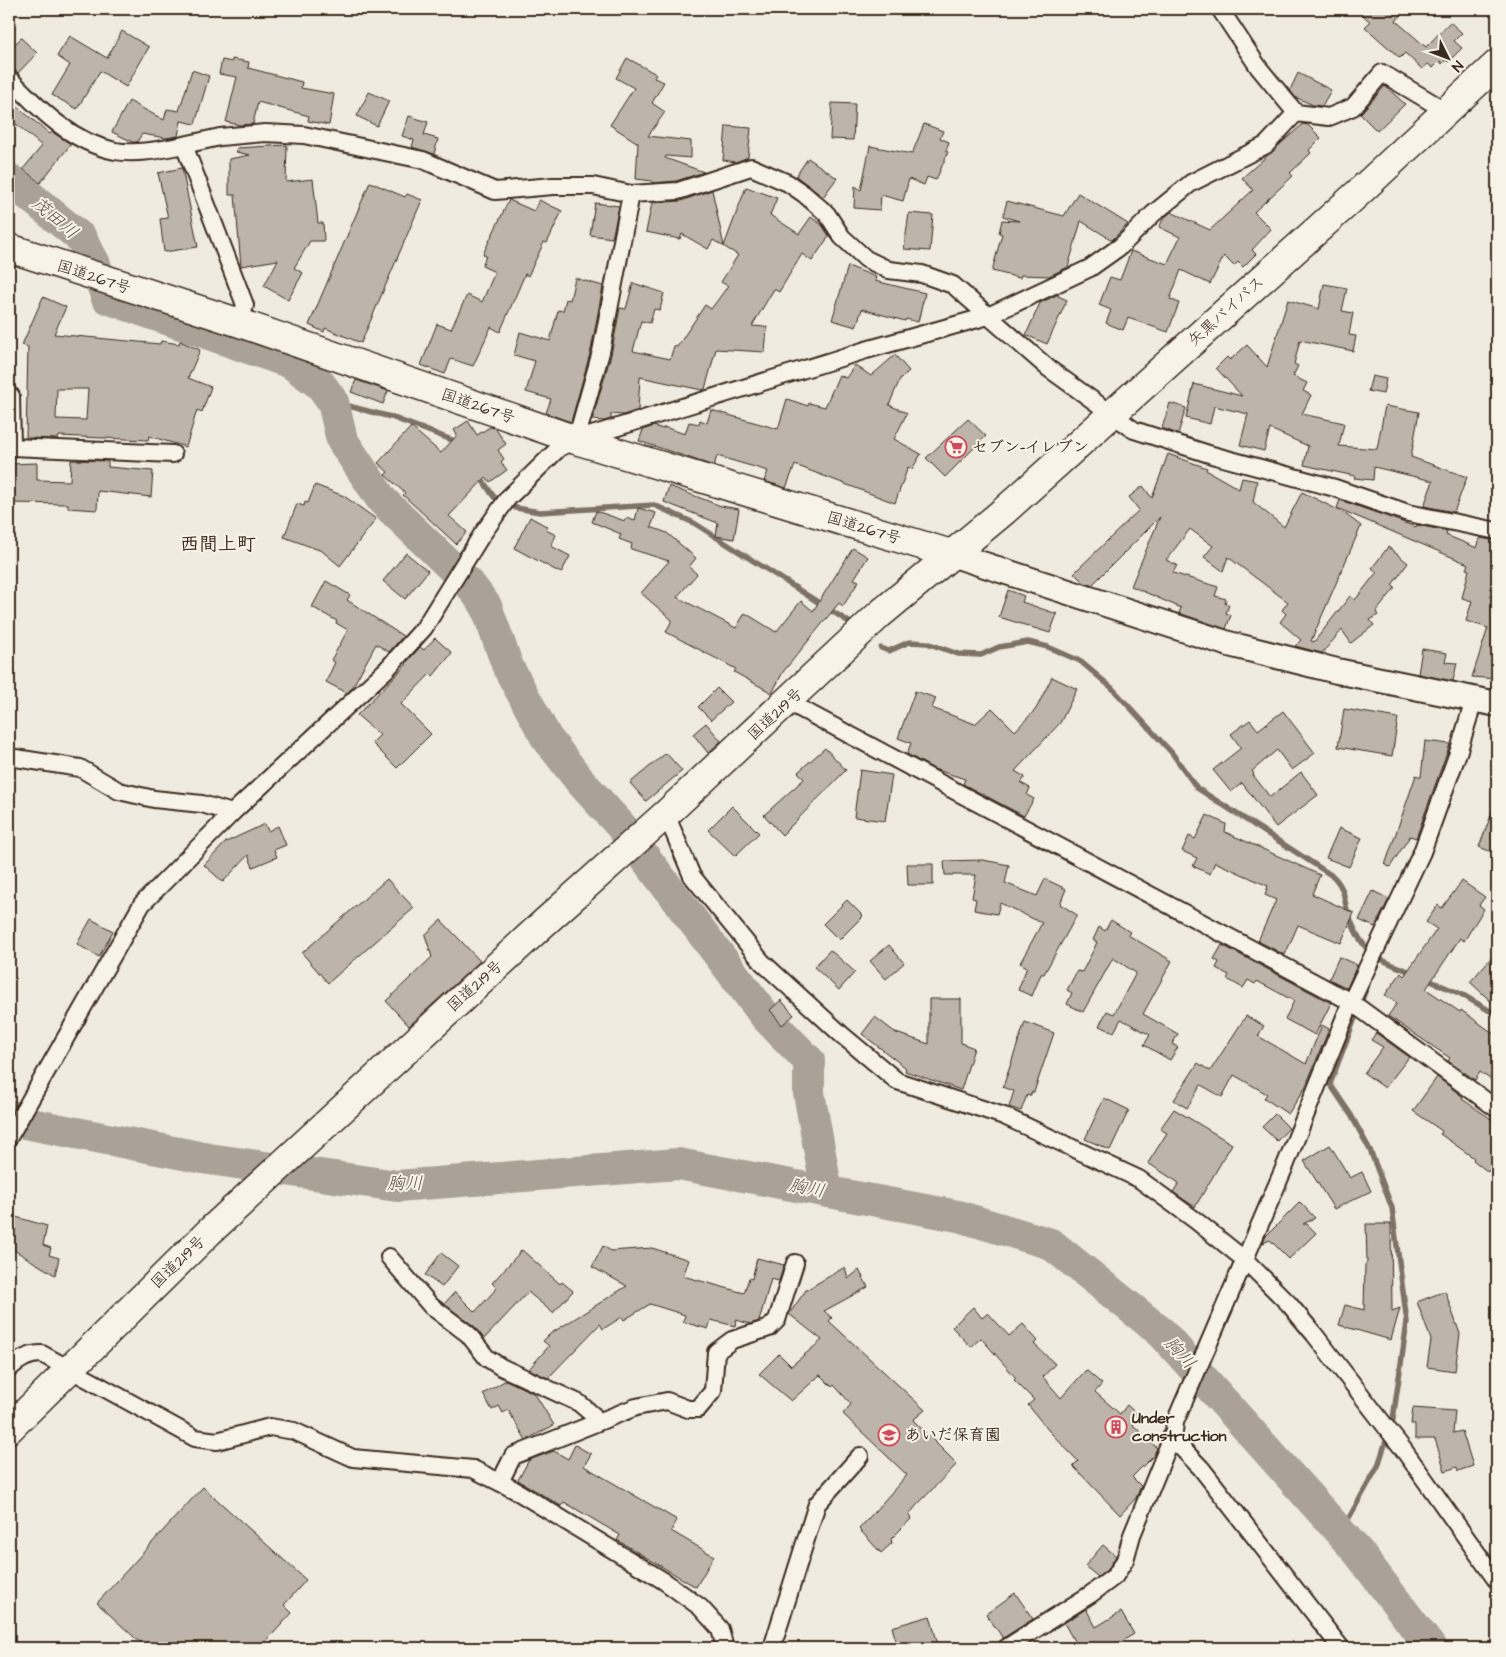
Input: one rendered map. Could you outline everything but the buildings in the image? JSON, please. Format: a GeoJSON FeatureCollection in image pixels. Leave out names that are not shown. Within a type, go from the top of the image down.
{"type":"FeatureCollection","features":[{"type":"Feature","properties":{"kind":"highway","name":"矢黒バイパス"},"geometry":{"type":"LineString","coordinates":[[951,554],[1004,511],[1356,195],[1497,64]]}},
{"type":"Feature","properties":{"kind":"highway","name":"国道267号"},"geometry":{"type":"LineString","coordinates":[[9,248],[240,323],[576,440],[951,554]]}},
{"type":"Feature","properties":{"kind":"highway","name":"国道219号"},"geometry":{"type":"LineString","coordinates":[[9,1429],[209,1232],[382,1071],[658,822],[880,614],[951,554]]}},
{"type":"Feature","properties":{"kind":"street"},"geometry":{"type":"LineString","coordinates":[[1220,9],[1259,68],[1296,113],[1329,117],[1353,107],[1382,73],[1446,111]]}},
{"type":"Feature","properties":{"kind":"street"},"geometry":{"type":"LineString","coordinates":[[9,78],[45,115],[81,139],[116,151],[152,152],[220,136],[256,134],[304,135],[423,160],[495,191],[553,186],[593,186],[631,194],[678,191],[751,167],[788,183],[804,194],[827,214],[842,236],[866,258],[889,270],[922,274],[953,285],[1048,368],[1134,430],[1160,440],[1335,488],[1408,513],[1497,531]]}},
{"type":"Feature","properties":{"kind":"street"},"geometry":{"type":"LineString","coordinates":[[9,1137],[142,904],[232,813],[387,669],[424,628],[481,536],[505,503],[559,448],[576,440],[866,350],[988,316],[1090,268],[1121,246],[1153,214],[1190,184],[1266,145],[1296,113]]}},
{"type":"Feature","properties":{"kind":"street"},"geometry":{"type":"LineString","coordinates":[[184,145],[245,305],[240,323]]}},
{"type":"Feature","properties":{"kind":"street"},"geometry":{"type":"LineString","coordinates":[[576,440],[601,352],[631,194]]}},
{"type":"Feature","properties":{"kind":"street"},"geometry":{"type":"LineString","coordinates":[[9,396],[11,396],[12,447],[173,454]]}},
{"type":"Feature","properties":{"kind":"street"},"geometry":{"type":"LineString","coordinates":[[951,554],[1229,644],[1336,671],[1497,704]]}},
{"type":"Feature","properties":{"kind":"street"},"geometry":{"type":"LineString","coordinates":[[1006,1648],[1091,1594],[1115,1576],[1125,1560],[1132,1535],[1173,1429],[1351,1002],[1372,962],[1422,852],[1459,750],[1474,700]]}},
{"type":"Feature","properties":{"kind":"street"},"geometry":{"type":"LineString","coordinates":[[788,702],[1351,1002],[1497,1109]]}},
{"type":"Feature","properties":{"kind":"street"},"geometry":{"type":"LineString","coordinates":[[9,757],[80,768],[119,791],[154,799],[202,804],[232,813]]}},
{"type":"Feature","properties":{"kind":"street"},"geometry":{"type":"LineString","coordinates":[[658,822],[692,876],[762,962],[849,1042],[897,1081],[1004,1116],[1139,1179],[1195,1220],[1242,1266],[1289,1304],[1404,1449],[1497,1581]]}},
{"type":"Feature","properties":{"kind":"street"},"geometry":{"type":"LineString","coordinates":[[388,1257],[431,1306],[468,1334],[487,1358],[501,1367],[579,1403],[593,1414],[597,1422]]}},
{"type":"Feature","properties":{"kind":"street"},"geometry":{"type":"LineString","coordinates":[[500,1482],[513,1456],[636,1407],[667,1401],[688,1409],[698,1409],[713,1391],[716,1352],[732,1340],[769,1328],[777,1320],[795,1263]]}},
{"type":"Feature","properties":{"kind":"street"},"geometry":{"type":"LineString","coordinates":[[9,1369],[17,1361],[32,1354],[42,1354],[195,1438],[217,1441],[270,1427],[294,1431],[353,1458],[472,1469],[500,1482],[656,1576],[692,1602],[720,1629],[728,1647]]}},
{"type":"Feature","properties":{"kind":"street"},"geometry":{"type":"LineString","coordinates":[[1173,1429],[1201,1468],[1341,1648]]}},
{"type":"Feature","properties":{"kind":"street"},"geometry":{"type":"LineString","coordinates":[[772,1648],[817,1504],[860,1456]]}},
{"type":"Feature","properties":{"kind":"waterway","name":"茂田川"},"geometry":{"type":"LineString","coordinates":[[9,179],[81,238],[94,262],[107,298],[291,363],[321,385],[333,402],[342,440],[382,500],[471,586],[486,606],[508,667],[546,737],[580,781],[621,826],[766,1017],[809,1061],[809,1093],[827,1192]]}},
{"type":"Feature","properties":{"kind":"waterway"},"geometry":{"type":"LineString","coordinates":[[333,402],[391,417],[452,440],[457,446]]}},
{"type":"Feature","properties":{"kind":"waterway"},"geometry":{"type":"LineString","coordinates":[[479,475],[494,497],[516,508],[540,512],[654,505],[694,523],[849,622]]}},
{"type":"Feature","properties":{"kind":"waterway"},"geometry":{"type":"LineString","coordinates":[[881,648],[889,651],[909,642],[927,643],[958,654],[981,655],[999,647],[1028,642],[1048,647],[1080,661],[1112,688],[1172,753],[1197,788],[1334,877],[1341,887],[1347,910],[1360,940],[1366,948],[1380,959],[1413,973]]}},
{"type":"Feature","properties":{"kind":"waterway"},"geometry":{"type":"LineString","coordinates":[[1426,979],[1461,994],[1497,1015]]}},
{"type":"Feature","properties":{"kind":"waterway"},"geometry":{"type":"LineString","coordinates":[[1341,1532],[1378,1466],[1393,1419],[1407,1322],[1392,1208],[1370,1150],[1351,1115],[1330,1084],[1368,984]]}},
{"type":"Feature","properties":{"kind":"waterway","name":"胸川"},"geometry":{"type":"LineString","coordinates":[[9,1115],[25,1123],[209,1159],[397,1186],[678,1164],[958,1216],[1051,1244],[1162,1333],[1358,1552],[1431,1648]]}},
{"type":"Feature","properties":{"kind":"place","name":"セブン-イレブン"},"geometry":{"type":"Point","coordinates":[956,447]}},
{"type":"Feature","properties":{"kind":"place","name":"Under construction"},"geometry":{"type":"Point","coordinates":[1116,1427]}},
{"type":"Feature","properties":{"kind":"place","name":"あいだ保育園"},"geometry":{"type":"Point","coordinates":[889,1435]}},
{"type":"Feature","properties":{"kind":"district","name":"西間上町"},"geometry":{"type":"Point","coordinates":[218,544]}}]}
